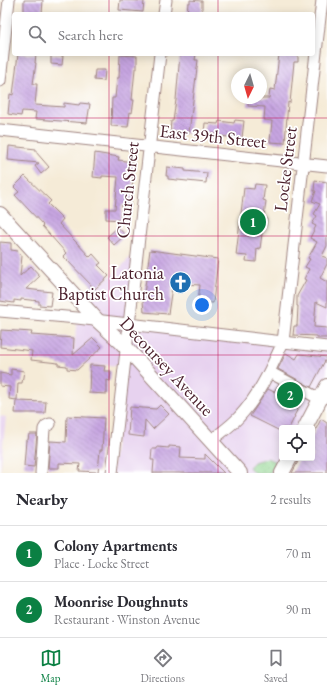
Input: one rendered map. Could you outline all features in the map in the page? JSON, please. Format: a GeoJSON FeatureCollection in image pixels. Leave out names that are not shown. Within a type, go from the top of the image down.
{"type":"FeatureCollection","features":[{"type":"Feature","properties":{"kind":"main road","name":"Decoursey Avenue"},"geometry":{"type":"LineString","coordinates":[[0,214],[97,320],[121,342],[126,350],[240,473]]}},
{"type":"Feature","properties":{"kind":"main road"},"geometry":{"type":"LineString","coordinates":[[307,425],[327,386]]}},
{"type":"Feature","properties":{"kind":"main road"},"geometry":{"type":"LineString","coordinates":[[282,473],[288,461]]}},
{"type":"Feature","properties":{"kind":"street"},"geometry":{"type":"LineString","coordinates":[[0,81],[9,0]]}},
{"type":"Feature","properties":{"kind":"street"},"geometry":{"type":"LineString","coordinates":[[164,12],[166,0]]}},
{"type":"Feature","properties":{"kind":"street","name":"Locke Street"},"geometry":{"type":"LineString","coordinates":[[211,441],[239,417],[252,402],[269,372],[283,342],[322,0]]}},
{"type":"Feature","properties":{"kind":"street","name":"Church Street"},"geometry":{"type":"LineString","coordinates":[[112,473],[160,56]]}},
{"type":"Feature","properties":{"kind":"street","name":"East 39th Street"},"geometry":{"type":"LineString","coordinates":[[0,130],[327,166]]}},
{"type":"Feature","properties":{"kind":"street"},"geometry":{"type":"LineString","coordinates":[[0,311],[97,320],[129,325],[327,347]]}},
{"type":"Feature","properties":{"kind":"street"},"geometry":{"type":"LineString","coordinates":[[269,372],[320,399]]}},
{"type":"Feature","properties":{"kind":"street"},"geometry":{"type":"LineString","coordinates":[[41,473],[44,429],[50,424]]}},
{"type":"Feature","properties":{"kind":"shaded area"},"geometry":{"type":"Polygon","coordinates":[[[137,250],[129,324],[313,345],[318,300],[327,299],[327,386],[307,425],[279,425],[279,461],[288,461],[282,473],[112,473],[125,366],[73,363],[77,318],[97,320],[81,302],[120,268],[137,250]]]}},
{"type":"Feature","properties":{"kind":"shaded area"},"geometry":{"type":"Polygon","coordinates":[[[0,416],[6,417],[0,473],[0,416]]]}},
{"type":"Feature","properties":{"kind":"green space"},"geometry":{"type":"Polygon","coordinates":[[[267,458],[276,462],[270,473],[254,473],[249,467],[254,462],[267,458]]]}},
{"type":"Feature","properties":{"kind":"building"},"geometry":{"type":"Polygon","coordinates":[[[24,0],[43,0],[42,12],[24,12],[24,0]]]}},
{"type":"Feature","properties":{"kind":"building"},"geometry":{"type":"Polygon","coordinates":[[[120,0],[144,1],[143,12],[119,10],[120,0]]]}},
{"type":"Feature","properties":{"kind":"building"},"geometry":{"type":"Polygon","coordinates":[[[190,0],[202,1],[202,12],[187,12],[188,3],[190,3],[190,0]]]}},
{"type":"Feature","properties":{"kind":"building"},"geometry":{"type":"Polygon","coordinates":[[[18,56],[36,56],[33,84],[37,84],[35,105],[64,107],[64,103],[79,105],[80,103],[90,104],[87,123],[35,119],[36,112],[22,111],[21,116],[8,114],[10,94],[13,95],[18,56]]]}},
{"type":"Feature","properties":{"kind":"building"},"geometry":{"type":"Polygon","coordinates":[[[51,56],[63,56],[62,65],[51,64],[51,56]]]}},
{"type":"Feature","properties":{"kind":"building"},"geometry":{"type":"Polygon","coordinates":[[[120,56],[137,56],[137,69],[135,69],[132,100],[134,100],[132,113],[130,112],[128,127],[111,126],[112,98],[115,98],[117,78],[119,78],[120,56]]]}},
{"type":"Feature","properties":{"kind":"building"},"geometry":{"type":"Polygon","coordinates":[[[180,56],[196,56],[195,60],[198,60],[189,133],[170,131],[176,100],[180,56]]]}},
{"type":"Feature","properties":{"kind":"building"},"geometry":{"type":"Polygon","coordinates":[[[279,56],[298,56],[298,62],[294,62],[290,103],[288,102],[285,143],[270,142],[272,121],[264,120],[265,107],[248,106],[248,104],[267,104],[270,89],[275,90],[279,56]]]}},
{"type":"Feature","properties":{"kind":"building"},"geometry":{"type":"Polygon","coordinates":[[[95,70],[105,70],[104,81],[94,80],[95,70]]]}},
{"type":"Feature","properties":{"kind":"building"},"geometry":{"type":"Polygon","coordinates":[[[235,120],[244,121],[242,138],[217,136],[217,134],[204,133],[205,123],[218,124],[219,121],[234,123],[235,120]]]}},
{"type":"Feature","properties":{"kind":"building"},"geometry":{"type":"Polygon","coordinates":[[[9,146],[36,149],[36,152],[49,167],[41,174],[35,166],[39,163],[8,160],[9,146]]]}},
{"type":"Feature","properties":{"kind":"building"},"geometry":{"type":"Polygon","coordinates":[[[95,153],[119,157],[118,160],[134,162],[131,206],[122,205],[121,220],[106,219],[106,209],[115,209],[118,177],[93,177],[95,153]]]}},
{"type":"Feature","properties":{"kind":"building"},"geometry":{"type":"Polygon","coordinates":[[[167,167],[185,169],[185,171],[207,173],[206,183],[168,179],[168,176],[166,176],[167,167]]]}},
{"type":"Feature","properties":{"kind":"building"},"geometry":{"type":"Polygon","coordinates":[[[25,176],[51,201],[48,204],[63,219],[59,224],[90,257],[93,254],[101,263],[98,265],[109,276],[95,289],[63,256],[66,253],[42,226],[43,225],[15,195],[19,192],[14,187],[25,176]]]}},
{"type":"Feature","properties":{"kind":"building"},"geometry":{"type":"Polygon","coordinates":[[[315,180],[327,182],[327,246],[322,256],[327,258],[327,264],[320,278],[327,282],[327,307],[316,302],[314,327],[327,328],[327,338],[293,335],[294,326],[297,326],[297,296],[306,280],[304,279],[309,269],[305,267],[310,259],[308,258],[317,242],[310,238],[316,226],[312,224],[317,216],[314,214],[320,204],[312,201],[316,191],[314,191],[315,180]]]}},
{"type":"Feature","properties":{"kind":"building"},"geometry":{"type":"Polygon","coordinates":[[[255,184],[265,185],[263,200],[266,201],[264,217],[267,218],[266,226],[263,226],[260,249],[257,248],[256,262],[246,261],[247,256],[236,255],[244,188],[254,189],[255,184]]]}},
{"type":"Feature","properties":{"kind":"building"},"geometry":{"type":"Polygon","coordinates":[[[118,227],[125,235],[114,245],[107,237],[118,227]]]}},
{"type":"Feature","properties":{"kind":"building"},"geometry":{"type":"Polygon","coordinates":[[[0,242],[11,243],[11,250],[18,251],[22,256],[20,276],[31,266],[40,276],[26,289],[52,292],[50,306],[39,305],[39,301],[21,299],[21,301],[14,300],[14,303],[0,301],[0,242]]]}},
{"type":"Feature","properties":{"kind":"building","name":"Latonia Baptist Church"},"geometry":{"type":"Polygon","coordinates":[[[150,250],[218,259],[213,303],[198,302],[200,285],[183,284],[182,288],[172,287],[168,314],[144,312],[143,301],[150,250]]]}},
{"type":"Feature","properties":{"kind":"building"},"geometry":{"type":"Polygon","coordinates":[[[1,330],[32,332],[31,335],[74,338],[73,355],[93,338],[102,347],[77,370],[67,369],[67,366],[58,365],[58,363],[31,360],[32,351],[0,347],[1,330]]]}},
{"type":"Feature","properties":{"kind":"building"},"geometry":{"type":"Polygon","coordinates":[[[286,353],[296,359],[299,354],[327,357],[311,387],[278,369],[286,353]]]}},
{"type":"Feature","properties":{"kind":"building"},"geometry":{"type":"Polygon","coordinates":[[[90,365],[105,366],[104,371],[111,371],[110,381],[107,380],[107,394],[89,393],[90,365]]]}},
{"type":"Feature","properties":{"kind":"building"},"geometry":{"type":"Polygon","coordinates":[[[11,369],[24,371],[22,383],[18,383],[17,400],[9,399],[10,387],[0,386],[0,373],[11,375],[11,369]]]}},
{"type":"Feature","properties":{"kind":"building"},"geometry":{"type":"Polygon","coordinates":[[[278,385],[304,398],[290,425],[279,425],[279,430],[250,416],[268,389],[274,392],[278,385]]]}},
{"type":"Feature","properties":{"kind":"building"},"geometry":{"type":"Polygon","coordinates":[[[16,401],[46,402],[45,413],[15,413],[16,401]]]}},
{"type":"Feature","properties":{"kind":"building"},"geometry":{"type":"Polygon","coordinates":[[[160,405],[169,414],[153,429],[145,420],[144,437],[128,435],[130,407],[156,409],[160,405]]]}},
{"type":"Feature","properties":{"kind":"building"},"geometry":{"type":"Polygon","coordinates":[[[67,416],[104,418],[102,450],[100,450],[98,472],[79,471],[80,464],[59,463],[59,468],[48,468],[50,441],[66,442],[67,416]]]}},
{"type":"Feature","properties":{"kind":"building"},"geometry":{"type":"Polygon","coordinates":[[[321,419],[327,423],[327,473],[292,473],[298,461],[315,461],[315,431],[321,419]]]}},
{"type":"Feature","properties":{"kind":"building"},"geometry":{"type":"Polygon","coordinates":[[[29,434],[37,434],[34,467],[24,466],[26,440],[28,440],[29,434]]]}},
{"type":"Feature","properties":{"kind":"building"},"geometry":{"type":"Polygon","coordinates":[[[169,446],[181,447],[180,458],[205,459],[205,454],[224,473],[153,473],[154,460],[151,460],[152,449],[157,449],[157,447],[169,448],[169,446]]]}},
{"type":"Feature","properties":{"kind":"place","name":"Colony Apartments"},"geometry":{"type":"Point","coordinates":[253,222]}},
{"type":"Feature","properties":{"kind":"place","name":"Latonia Baptist Church"},"geometry":{"type":"Point","coordinates":[180,282]}},
{"type":"Feature","properties":{"kind":"place","name":"Moonrise Doughnuts"},"geometry":{"type":"Point","coordinates":[290,395]}}]}
